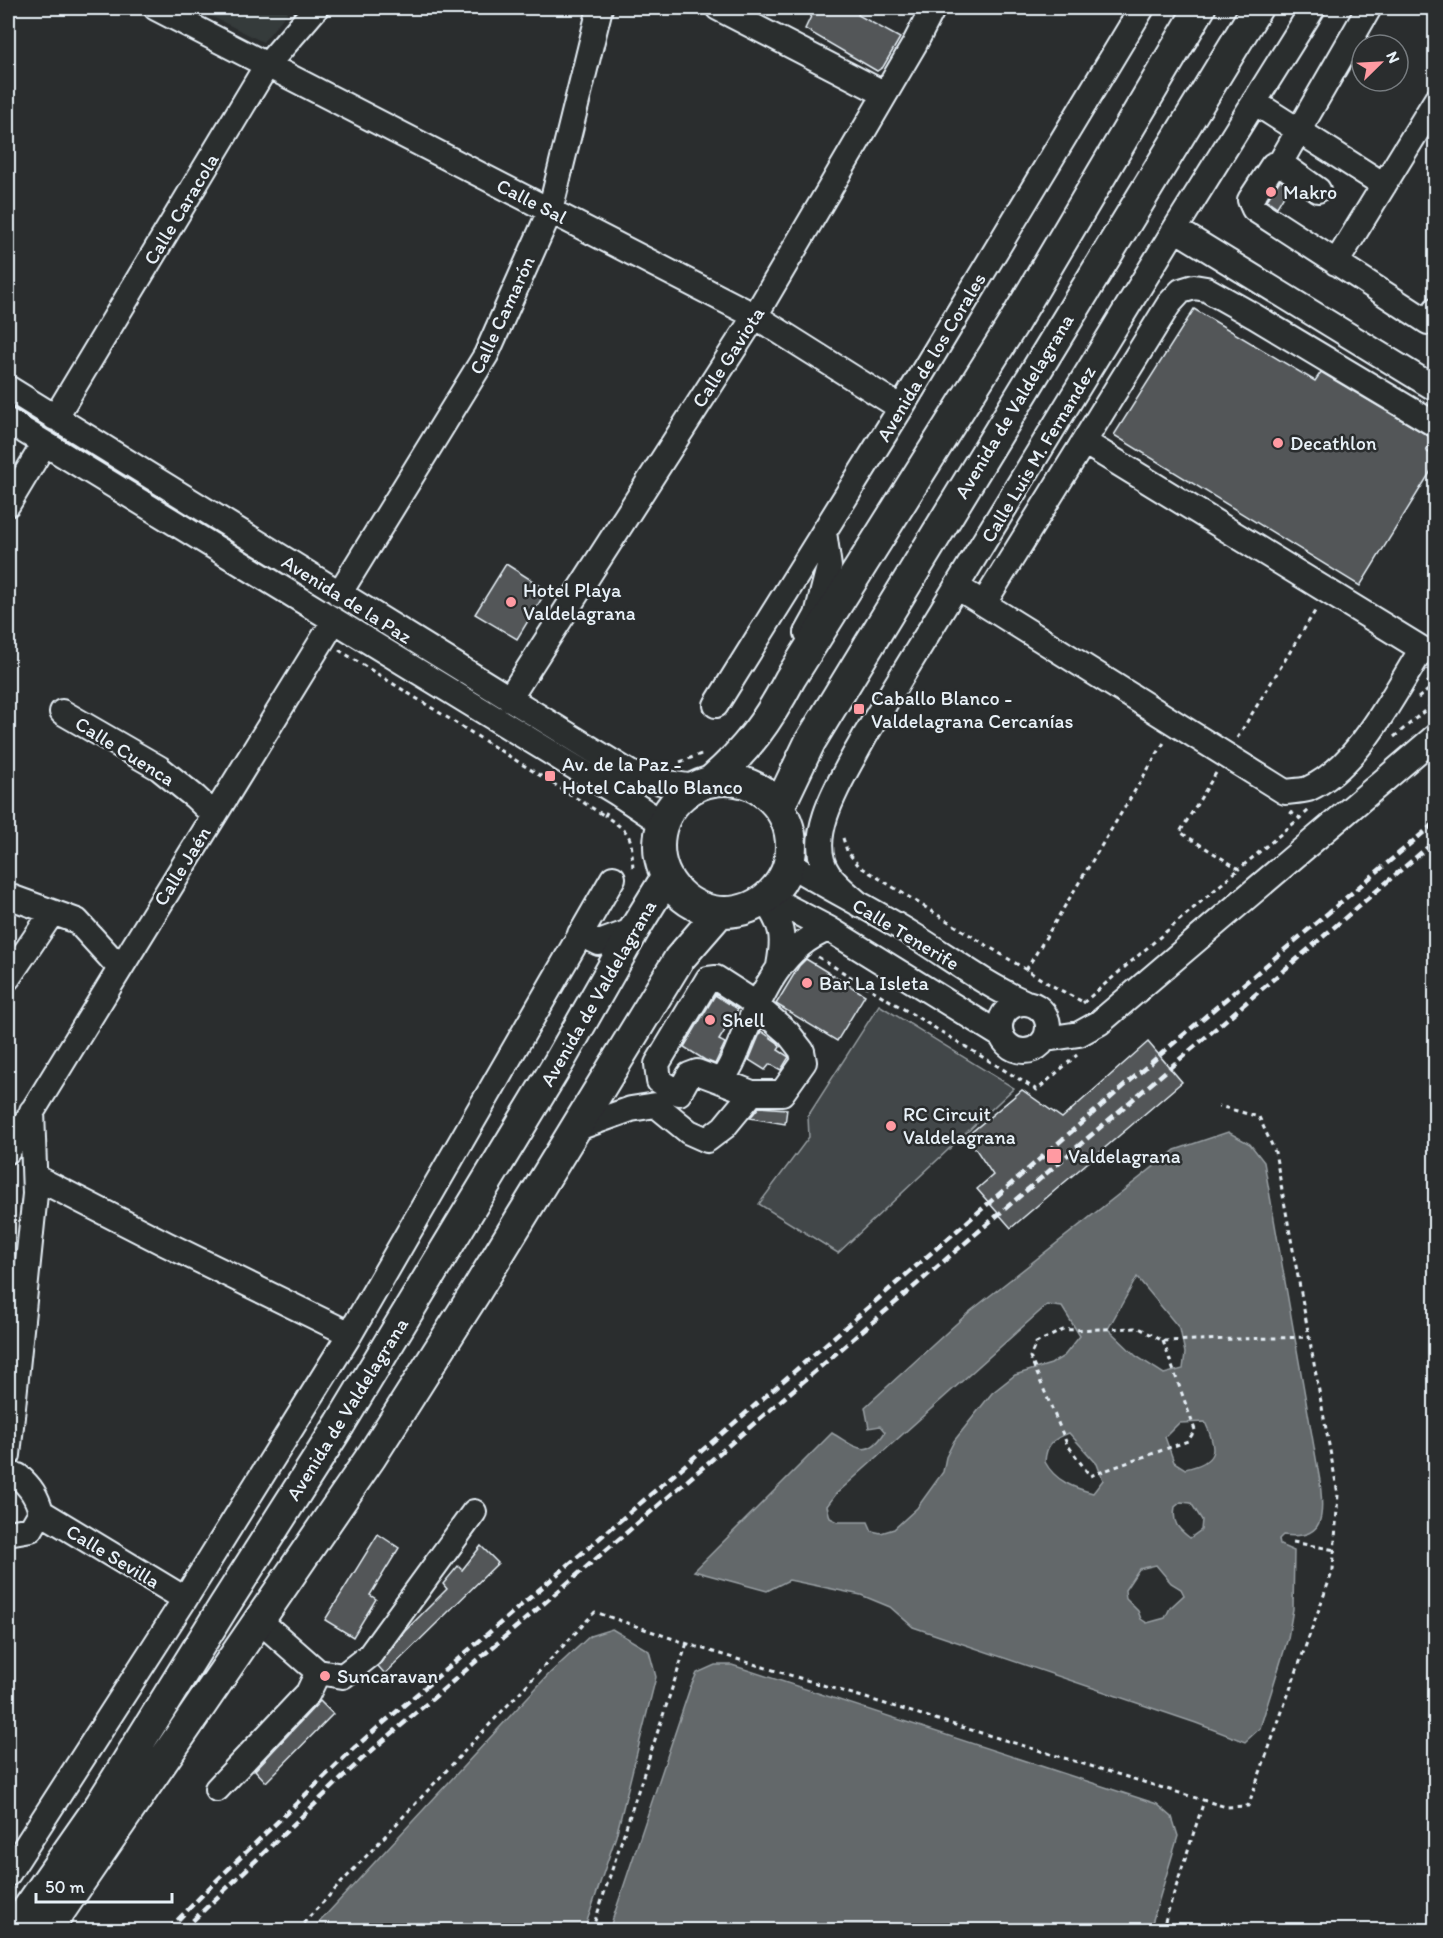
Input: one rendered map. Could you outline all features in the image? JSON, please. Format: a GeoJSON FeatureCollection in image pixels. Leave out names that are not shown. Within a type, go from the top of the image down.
{"type":"FeatureCollection","features":[{"type":"Feature","properties":{"kind":"main road"},"geometry":{"type":"LineString","coordinates":[[703,784],[729,780],[748,784],[765,793],[779,807],[788,825],[791,844],[789,864],[781,882],[767,898],[751,908],[719,913],[698,907],[680,895],[666,878],[660,862],[658,845],[662,823],[680,797],[703,784],[736,759],[768,719],[790,679],[1013,324],[1200,8]]}},
{"type":"Feature","properties":{"kind":"main road","name":"Avenida de Valdelagrana"},"geometry":{"type":"LineString","coordinates":[[779,807],[815,734],[1257,8]]}},
{"type":"Feature","properties":{"kind":"main road","name":"Avenida de Valdelagrana"},"geometry":{"type":"LineString","coordinates":[[13,1930],[101,1804],[340,1424],[519,1128],[666,878]]}},
{"type":"Feature","properties":{"kind":"main road"},"geometry":{"type":"LineString","coordinates":[[47,1930],[371,1457],[475,1293],[678,959],[719,913]]}},
{"type":"Feature","properties":{"kind":"street","name":"Calle Sal"},"geometry":{"type":"LineString","coordinates":[[156,8],[755,316],[901,408]]}},
{"type":"Feature","properties":{"kind":"street","name":"Calle Caracola"},"geometry":{"type":"LineString","coordinates":[[55,418],[267,65],[316,8]]}},
{"type":"Feature","properties":{"kind":"street","name":"Calle Camarón"},"geometry":{"type":"LineString","coordinates":[[339,594],[486,355],[550,211],[598,8]]}},
{"type":"Feature","properties":{"kind":"street"},"geometry":{"type":"LineString","coordinates":[[718,8],[885,94]]}},
{"type":"Feature","properties":{"kind":"street","name":"Calle Gaviota"},"geometry":{"type":"LineString","coordinates":[[509,699],[755,316],[914,45],[933,8]]}},
{"type":"Feature","properties":{"kind":"street","name":"Avenida de los Corales"},"geometry":{"type":"LineString","coordinates":[[716,705],[901,408],[1142,8]]}},
{"type":"Feature","properties":{"kind":"street","name":"Calle Luis M. Fernandez"},"geometry":{"type":"LineString","coordinates":[[860,905],[829,875],[821,858],[821,828],[830,803],[865,736],[1313,8]]}},
{"type":"Feature","properties":{"kind":"street"},"geometry":{"type":"LineString","coordinates":[[1369,8],[1280,163],[1273,165],[1250,200],[1251,205],[1278,226],[1428,322],[1436,309]]}},
{"type":"Feature","properties":{"kind":"street"},"geometry":{"type":"LineString","coordinates":[[1336,264],[1436,100]]}},
{"type":"Feature","properties":{"kind":"street"},"geometry":{"type":"LineString","coordinates":[[1254,102],[1384,185]]}},
{"type":"Feature","properties":{"kind":"street"},"geometry":{"type":"LineString","coordinates":[[1280,163],[1318,190]]}},
{"type":"Feature","properties":{"kind":"street"},"geometry":{"type":"LineString","coordinates":[[1175,229],[1436,389]]}},
{"type":"Feature","properties":{"kind":"street"},"geometry":{"type":"LineString","coordinates":[[984,603],[1169,304],[1181,291],[1194,287],[1206,289],[1436,425]]}},
{"type":"Feature","properties":{"kind":"street"},"geometry":{"type":"LineString","coordinates":[[1254,316],[1272,288]]}},
{"type":"Feature","properties":{"kind":"street","name":"Avenida de la Paz"},"geometry":{"type":"LineString","coordinates":[[8,388],[630,773],[660,783],[703,784]]}},
{"type":"Feature","properties":{"kind":"street","name":"Avenida de la Paz"},"geometry":{"type":"LineString","coordinates":[[8,421],[618,793],[662,823]]}},
{"type":"Feature","properties":{"kind":"street"},"geometry":{"type":"LineString","coordinates":[[957,587],[1285,792],[1305,790],[1324,780],[1359,748],[1422,649],[1084,442]]}},
{"type":"Feature","properties":{"kind":"street"},"geometry":{"type":"LineString","coordinates":[[8,504],[44,444]]}},
{"type":"Feature","properties":{"kind":"street"},"geometry":{"type":"LineString","coordinates":[[790,679],[798,650],[817,615],[830,567],[824,532]]}},
{"type":"Feature","properties":{"kind":"street","name":"Calle Jaén"},"geometry":{"type":"LineString","coordinates":[[8,1151],[334,621]]}},
{"type":"Feature","properties":{"kind":"street","name":"Calle Cuenca"},"geometry":{"type":"LineString","coordinates":[[62,712],[159,768],[214,815]]}},
{"type":"Feature","properties":{"kind":"street"},"geometry":{"type":"LineString","coordinates":[[1046,1039],[1079,1034],[1099,1023],[1436,736]]}},
{"type":"Feature","properties":{"kind":"street","name":"Calle Tenerife"},"geometry":{"type":"LineString","coordinates":[[789,864],[912,934],[995,989],[1024,1002]]}},
{"type":"Feature","properties":{"kind":"street"},"geometry":{"type":"LineString","coordinates":[[8,1874],[185,1599],[350,1334],[613,878]]}},
{"type":"Feature","properties":{"kind":"street"},"geometry":{"type":"LineString","coordinates":[[8,896],[77,921],[119,968]]}},
{"type":"Feature","properties":{"kind":"street"},"geometry":{"type":"LineString","coordinates":[[767,898],[780,923],[783,946],[779,966]]}},
{"type":"Feature","properties":{"kind":"street","name":"Calle Tenerife"},"geometry":{"type":"LineString","coordinates":[[767,898],[829,929],[1002,1036]]}},
{"type":"Feature","properties":{"kind":"street"},"geometry":{"type":"LineString","coordinates":[[8,978],[52,913]]}},
{"type":"Feature","properties":{"kind":"street"},"geometry":{"type":"LineString","coordinates":[[721,1081],[729,1072],[756,1007],[779,966],[805,940],[829,929]]}},
{"type":"Feature","properties":{"kind":"street"},"geometry":{"type":"LineString","coordinates":[[580,934],[599,942],[634,930]]}},
{"type":"Feature","properties":{"kind":"street"},"geometry":{"type":"LineString","coordinates":[[716,978],[747,998],[798,1043],[804,1062],[782,1093],[752,1093],[697,1072],[689,1075],[679,1093],[659,1081],[657,1064],[708,980],[716,978]]}},
{"type":"Feature","properties":{"kind":"street"},"geometry":{"type":"LineString","coordinates":[[1024,1002],[1036,1005],[1044,1012],[1049,1030],[1046,1039],[1034,1050],[1019,1051],[1006,1043],[1002,1036],[1000,1020],[1010,1007],[1024,1002]]}},
{"type":"Feature","properties":{"kind":"street"},"geometry":{"type":"LineString","coordinates":[[631,1109],[659,1081]]}},
{"type":"Feature","properties":{"kind":"street"},"geometry":{"type":"LineString","coordinates":[[575,1129],[631,1109],[656,1105],[689,1132],[706,1140],[724,1127],[752,1093]]}},
{"type":"Feature","properties":{"kind":"street"},"geometry":{"type":"LineString","coordinates":[[8,1455],[18,1243],[35,1185],[32,1111]]}},
{"type":"Feature","properties":{"kind":"street"},"geometry":{"type":"LineString","coordinates":[[35,1185],[166,1244],[350,1334]]}},
{"type":"Feature","properties":{"kind":"street"},"geometry":{"type":"LineString","coordinates":[[8,1477],[18,1476],[28,1484],[37,1497],[41,1512],[31,1529],[8,1533]]}},
{"type":"Feature","properties":{"kind":"street","name":"Calle Sevilla"},"geometry":{"type":"LineString","coordinates":[[41,1512],[185,1599]]}},
{"type":"Feature","properties":{"kind":"street"},"geometry":{"type":"LineString","coordinates":[[260,1621],[318,1672],[343,1676],[370,1655],[474,1512]]}},
{"type":"Feature","properties":{"kind":"street"},"geometry":{"type":"LineString","coordinates":[[217,1789],[308,1693],[318,1672]]}},
{"type":"Feature","properties":{"kind":"path"},"geometry":{"type":"LineString","coordinates":[[1239,869],[1180,832],[1328,591]]}},
{"type":"Feature","properties":{"kind":"path"},"geometry":{"type":"LineString","coordinates":[[1390,740],[1436,701]]}},
{"type":"Feature","properties":{"kind":"path"},"geometry":{"type":"LineString","coordinates":[[1026,970],[1170,734]]}},
{"type":"Feature","properties":{"kind":"path"},"geometry":{"type":"LineString","coordinates":[[1083,1002],[1309,810]]}},
{"type":"Feature","properties":{"kind":"path"},"geometry":{"type":"LineString","coordinates":[[1290,812],[1300,818]]}},
{"type":"Feature","properties":{"kind":"path"},"geometry":{"type":"LineString","coordinates":[[843,836],[847,851],[859,866],[1026,970],[1083,1002],[1099,1023]]}},
{"type":"Feature","properties":{"kind":"path"},"geometry":{"type":"LineString","coordinates":[[812,953],[1036,1090],[1079,1053]]}},
{"type":"Feature","properties":{"kind":"path"},"geometry":{"type":"LineString","coordinates":[[1436,1015],[1432,1022],[1436,1026]]}},
{"type":"Feature","properties":{"kind":"path"},"geometry":{"type":"LineString","coordinates":[[297,1930],[595,1612],[687,1643],[1204,1801],[1226,1807],[1248,1806],[1334,1570],[1338,1494],[1275,1152],[1258,1117],[1219,1106]]}},
{"type":"Feature","properties":{"kind":"path"},"geometry":{"type":"LineString","coordinates":[[1163,1341],[1195,1430],[1188,1441],[1090,1476],[1067,1444],[1030,1357],[1036,1342],[1063,1330],[1139,1329],[1163,1341],[1309,1337]]}},
{"type":"Feature","properties":{"kind":"path"},"geometry":{"type":"LineString","coordinates":[[1293,1542],[1335,1550]]}},
{"type":"Feature","properties":{"kind":"path"},"geometry":{"type":"LineString","coordinates":[[592,1930],[687,1643]]}},
{"type":"Feature","properties":{"kind":"path"},"geometry":{"type":"LineString","coordinates":[[1162,1930],[1204,1801]]}},
{"type":"Feature","properties":{"kind":"shaded area"},"geometry":{"type":"Polygon","coordinates":[[[195,8],[291,8],[263,42],[195,8]]]}},
{"type":"Feature","properties":{"kind":"shaded area","name":"RC Circuit Valdelagrana"},"geometry":{"type":"Polygon","coordinates":[[[879,1005],[1014,1088],[838,1253],[759,1204],[809,1137],[808,1116],[879,1005]]]}},
{"type":"Feature","properties":{"kind":"shaded area"},"geometry":{"type":"Polygon","coordinates":[[[1228,1132],[1250,1144],[1264,1162],[1320,1481],[1321,1514],[1315,1529],[1308,1534],[1283,1535],[1279,1539],[1280,1545],[1294,1551],[1293,1609],[1288,1638],[1260,1728],[1245,1742],[1196,1723],[913,1627],[890,1607],[861,1595],[789,1580],[767,1591],[694,1571],[832,1433],[860,1448],[872,1446],[878,1441],[885,1432],[880,1426],[869,1428],[865,1407],[968,1313],[1175,1150],[1228,1132]],[[1137,1277],[1108,1329],[1136,1356],[1164,1374],[1183,1369],[1185,1353],[1180,1329],[1137,1277]],[[1047,1305],[836,1494],[827,1506],[830,1518],[838,1522],[868,1522],[872,1531],[881,1533],[894,1529],[917,1508],[943,1472],[946,1457],[954,1441],[992,1393],[1015,1375],[1051,1364],[1064,1356],[1080,1336],[1062,1307],[1047,1305]],[[1205,1422],[1179,1423],[1165,1437],[1174,1462],[1185,1469],[1204,1463],[1212,1453],[1212,1440],[1205,1422]],[[1069,1433],[1049,1446],[1045,1462],[1054,1474],[1066,1483],[1093,1493],[1103,1480],[1097,1464],[1069,1433]],[[1181,1502],[1175,1507],[1174,1517],[1182,1532],[1190,1538],[1201,1530],[1202,1520],[1191,1503],[1181,1502]],[[1156,1565],[1139,1569],[1125,1590],[1126,1599],[1138,1611],[1141,1619],[1147,1623],[1165,1618],[1170,1608],[1184,1595],[1181,1589],[1171,1583],[1156,1565]]]}},
{"type":"Feature","properties":{"kind":"shaded area"},"geometry":{"type":"Polygon","coordinates":[[[612,1629],[649,1651],[656,1677],[616,1836],[584,1930],[312,1930],[550,1673],[590,1636],[612,1629]]]}},
{"type":"Feature","properties":{"kind":"shaded area"},"geometry":{"type":"Polygon","coordinates":[[[715,1665],[732,1665],[1157,1804],[1172,1817],[1178,1836],[1150,1930],[609,1930],[690,1688],[697,1673],[715,1665]]]}},
{"type":"Feature","properties":{"kind":"building"},"geometry":{"type":"Polygon","coordinates":[[[815,8],[861,8],[858,15],[900,38],[883,67],[877,71],[805,29],[815,8]]]}},
{"type":"Feature","properties":{"kind":"building"},"geometry":{"type":"Polygon","coordinates":[[[1280,180],[1289,187],[1277,207],[1267,200],[1280,180]]]}},
{"type":"Feature","properties":{"kind":"building","name":"Decathlon"},"geometry":{"type":"Polygon","coordinates":[[[1194,309],[1315,381],[1321,372],[1432,438],[1426,451],[1436,457],[1436,463],[1360,586],[1114,435],[1194,309]]]}},
{"type":"Feature","properties":{"kind":"building","name":"Hotel Playa Valdelagrana"},"geometry":{"type":"Polygon","coordinates":[[[506,564],[547,590],[517,639],[475,614],[506,564]]]}},
{"type":"Feature","properties":{"kind":"building"},"geometry":{"type":"Polygon","coordinates":[[[806,959],[865,995],[837,1041],[776,1004],[799,966],[806,959]]]}},
{"type":"Feature","properties":{"kind":"building"},"geometry":{"type":"Polygon","coordinates":[[[715,995],[738,1009],[719,1040],[725,1043],[715,1064],[684,1047],[715,995]]]}},
{"type":"Feature","properties":{"kind":"building"},"geometry":{"type":"Polygon","coordinates":[[[761,1031],[778,1043],[780,1047],[778,1050],[789,1057],[781,1070],[770,1064],[765,1070],[749,1060],[761,1031]]]}},
{"type":"Feature","properties":{"kind":"building"},"geometry":{"type":"Polygon","coordinates":[[[1148,1042],[1182,1082],[1011,1228],[977,1189],[993,1175],[967,1136],[1022,1090],[1062,1118],[1148,1042]]]}},
{"type":"Feature","properties":{"kind":"building"},"geometry":{"type":"Polygon","coordinates":[[[759,1107],[787,1109],[785,1124],[750,1118],[759,1107]]]}},
{"type":"Feature","properties":{"kind":"building"},"geometry":{"type":"Polygon","coordinates":[[[378,1534],[399,1548],[370,1595],[376,1599],[353,1637],[325,1620],[378,1534]]]}},
{"type":"Feature","properties":{"kind":"building"},"geometry":{"type":"Polygon","coordinates":[[[481,1546],[498,1563],[385,1674],[378,1666],[405,1631],[447,1589],[443,1584],[458,1566],[462,1570],[481,1546]]]}},
{"type":"Feature","properties":{"kind":"building"},"geometry":{"type":"Polygon","coordinates":[[[320,1701],[333,1714],[266,1782],[255,1770],[320,1701]]]}},
{"type":"Feature","properties":{"kind":"railway"},"geometry":{"type":"LineString","coordinates":[[168,1930],[354,1748],[1175,1042],[1436,822]]}},
{"type":"Feature","properties":{"kind":"railway"},"geometry":{"type":"LineString","coordinates":[[183,1930],[362,1759],[1436,840]]}},
{"type":"Feature","properties":{"kind":"place","name":"Makro"},"geometry":{"type":"Point","coordinates":[1271,192]}},
{"type":"Feature","properties":{"kind":"place","name":"Decathlon"},"geometry":{"type":"Point","coordinates":[1278,443]}},
{"type":"Feature","properties":{"kind":"place","name":"Hotel Playa Valdelagrana"},"geometry":{"type":"Point","coordinates":[511,602]}},
{"type":"Feature","properties":{"kind":"place","name":"Caballo Blanco - Valdelagrana Cercanías"},"geometry":{"type":"Point","coordinates":[859,709]}},
{"type":"Feature","properties":{"kind":"place","name":"Av. de la Paz - Hotel Caballo Blanco"},"geometry":{"type":"Point","coordinates":[550,776]}},
{"type":"Feature","properties":{"kind":"place","name":"Bar La Isleta"},"geometry":{"type":"Point","coordinates":[807,983]}},
{"type":"Feature","properties":{"kind":"place","name":"Shell"},"geometry":{"type":"Point","coordinates":[710,1020]}},
{"type":"Feature","properties":{"kind":"place","name":"RC Circuit Valdelagrana"},"geometry":{"type":"Point","coordinates":[891,1126]}},
{"type":"Feature","properties":{"kind":"place","name":"Valdelagrana"},"geometry":{"type":"Point","coordinates":[1054,1156]}},
{"type":"Feature","properties":{"kind":"place","name":"Suncaravan"},"geometry":{"type":"Point","coordinates":[325,1676]}}]}
